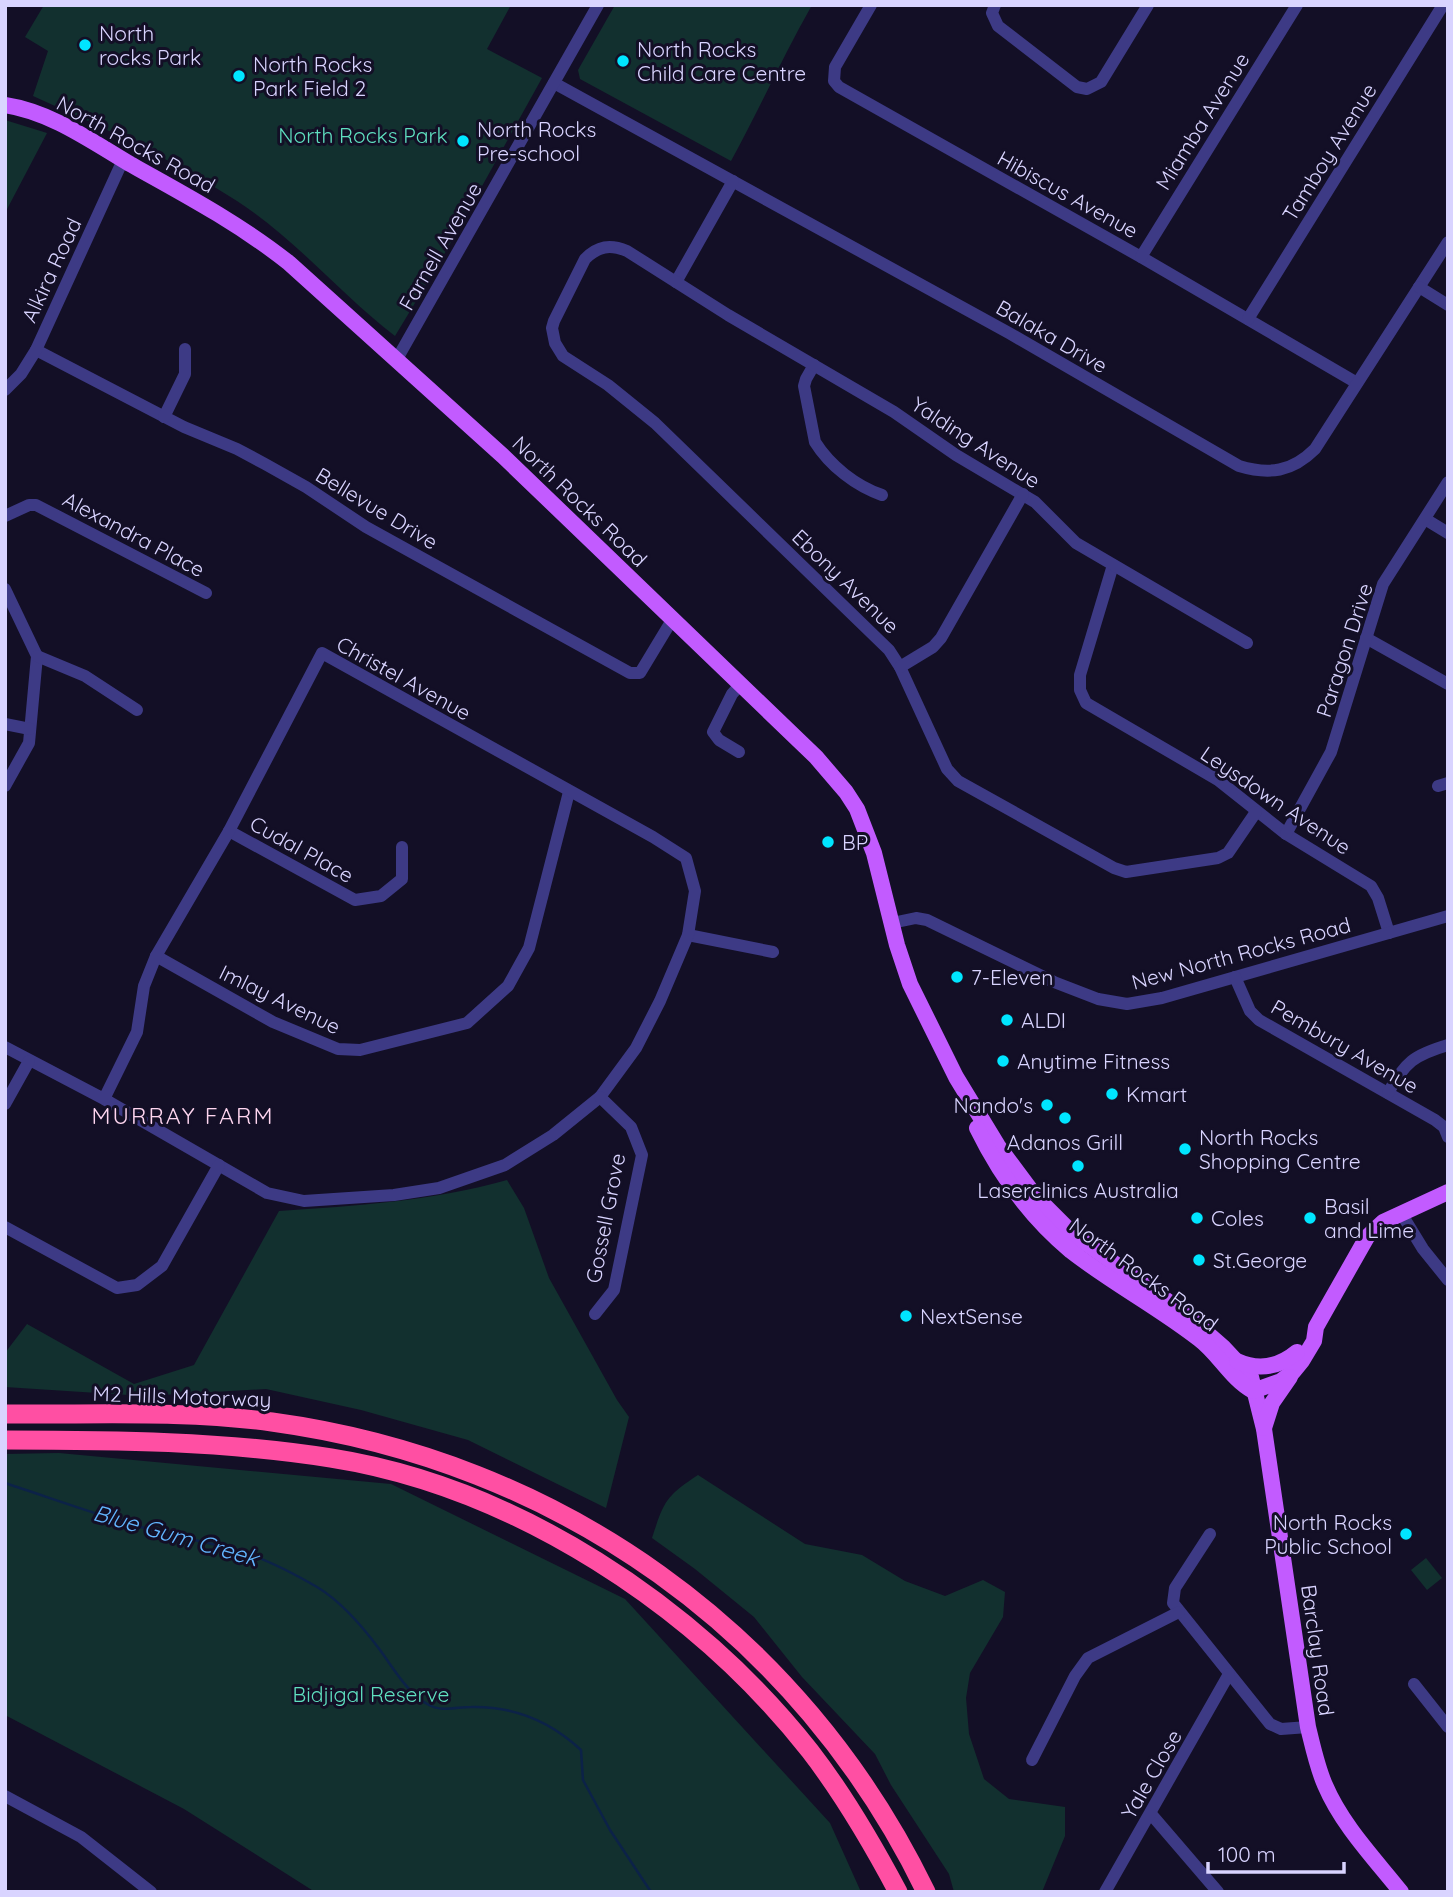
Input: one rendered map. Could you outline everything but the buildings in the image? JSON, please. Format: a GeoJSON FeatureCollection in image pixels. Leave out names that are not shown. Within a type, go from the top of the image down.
{"type":"FeatureCollection","features":[{"type":"Feature","properties":{"kind":"highway","name":"M2 Hills Motorway"},"geometry":{"type":"LineString","coordinates":[[5,1415],[225,1417],[270,1421],[366,1439],[426,1456],[560,1511],[628,1551],[712,1614],[759,1657],[804,1704],[844,1754],[896,1834],[926,1892]]}},
{"type":"Feature","properties":{"kind":"highway"},"geometry":{"type":"LineString","coordinates":[[5,1440],[117,1441],[205,1446],[294,1454],[359,1464],[431,1483],[541,1530],[611,1571],[664,1609],[730,1666],[778,1714],[847,1804],[898,1892]]}},
{"type":"Feature","properties":{"kind":"main road","name":"North Rocks Road"},"geometry":{"type":"LineString","coordinates":[[5,105],[35,112],[197,202],[273,250],[397,359],[550,500],[823,764],[857,809],[874,853],[910,984],[956,1077],[998,1146],[1047,1209],[1089,1247],[1183,1312],[1237,1361],[1251,1377],[1253,1391]]}},
{"type":"Feature","properties":{"kind":"main road","name":"North Rocks Road"},"geometry":{"type":"LineString","coordinates":[[956,1077],[966,1107],[999,1169],[1045,1227],[1085,1261],[1198,1338],[1220,1357],[1240,1383],[1253,1391]]}},
{"type":"Feature","properties":{"kind":"main road"},"geometry":{"type":"LineString","coordinates":[[1253,1391],[1263,1380],[1288,1364],[1297,1352],[1307,1334],[1316,1326],[1367,1237],[1383,1222],[1448,1192]]}},
{"type":"Feature","properties":{"kind":"main road"},"geometry":{"type":"LineString","coordinates":[[1264,1429],[1272,1403],[1314,1341],[1316,1326]]}},
{"type":"Feature","properties":{"kind":"main road"},"geometry":{"type":"LineString","coordinates":[[1237,1361],[1255,1367],[1272,1366],[1297,1352]]}},
{"type":"Feature","properties":{"kind":"main road"},"geometry":{"type":"LineString","coordinates":[[1253,1391],[1276,1384],[1293,1372]]}},
{"type":"Feature","properties":{"kind":"main road","name":"Barclay Road"},"geometry":{"type":"LineString","coordinates":[[1253,1391],[1264,1429],[1308,1727],[1321,1776],[1336,1807],[1401,1892]]}},
{"type":"Feature","properties":{"kind":"street","name":"Farnell Avenue"},"geometry":{"type":"LineString","coordinates":[[397,359],[598,5]]}},
{"type":"Feature","properties":{"kind":"street","name":"Hibiscus Avenue"},"geometry":{"type":"LineString","coordinates":[[871,5],[835,67],[834,81],[839,87],[1248,318],[1357,383]]}},
{"type":"Feature","properties":{"kind":"street"},"geometry":{"type":"LineString","coordinates":[[995,5],[992,13],[998,26],[1077,86],[1087,89],[1101,82],[1148,5]]}},
{"type":"Feature","properties":{"kind":"street","name":"Miamba Avenue"},"geometry":{"type":"LineString","coordinates":[[1141,257],[1297,5]]}},
{"type":"Feature","properties":{"kind":"street","name":"Tamboy Avenue"},"geometry":{"type":"LineString","coordinates":[[1248,318],[1443,5]]}},
{"type":"Feature","properties":{"kind":"street","name":"Balaka Drive"},"geometry":{"type":"LineString","coordinates":[[554,83],[1009,333],[1239,466],[1272,472],[1284,470],[1300,462],[1322,440],[1448,242]]}},
{"type":"Feature","properties":{"kind":"street","name":"Alkira Road"},"geometry":{"type":"LineString","coordinates":[[5,390],[21,374],[36,350],[123,160]]}},
{"type":"Feature","properties":{"kind":"street"},"geometry":{"type":"LineString","coordinates":[[676,282],[733,181]]}},
{"type":"Feature","properties":{"kind":"street","name":"Ebony Avenue"},"geometry":{"type":"LineString","coordinates":[[676,282],[627,250],[610,246],[596,250],[585,259],[556,315],[552,328],[555,343],[563,356],[608,385],[655,423],[889,650],[900,667],[951,775],[1114,869],[1126,872],[1218,858],[1228,853],[1255,812]]}},
{"type":"Feature","properties":{"kind":"street","name":"Yalding Avenue"},"geometry":{"type":"LineString","coordinates":[[676,282],[894,412],[956,455],[1023,494],[1035,502],[1068,538],[1247,643]]}},
{"type":"Feature","properties":{"kind":"street"},"geometry":{"type":"LineString","coordinates":[[1419,287],[1448,305]]}},
{"type":"Feature","properties":{"kind":"street"},"geometry":{"type":"LineString","coordinates":[[164,417],[185,374],[185,349]]}},
{"type":"Feature","properties":{"kind":"street","name":"Bellevue Drive"},"geometry":{"type":"LineString","coordinates":[[36,350],[164,417],[265,464],[306,487],[366,527],[631,673],[640,673],[672,620]]}},
{"type":"Feature","properties":{"kind":"street"},"geometry":{"type":"LineString","coordinates":[[814,365],[804,386],[815,442],[858,486],[882,495]]}},
{"type":"Feature","properties":{"kind":"street","name":"Paragon Drive"},"geometry":{"type":"LineString","coordinates":[[1286,834],[1331,752],[1383,584],[1448,482]]}},
{"type":"Feature","properties":{"kind":"street"},"geometry":{"type":"LineString","coordinates":[[900,667],[923,654],[941,638],[1023,494]]}},
{"type":"Feature","properties":{"kind":"street","name":"Alexandra Place"},"geometry":{"type":"LineString","coordinates":[[5,516],[29,505],[36,505],[206,593]]}},
{"type":"Feature","properties":{"kind":"street"},"geometry":{"type":"LineString","coordinates":[[1424,519],[1448,533]]}},
{"type":"Feature","properties":{"kind":"street","name":"Leysdown Avenue"},"geometry":{"type":"LineString","coordinates":[[1113,565],[1080,675],[1077,700],[1218,779],[1255,812],[1286,834],[1371,886],[1378,898],[1389,933]]}},
{"type":"Feature","properties":{"kind":"street"},"geometry":{"type":"LineString","coordinates":[[5,589],[37,656],[29,743],[5,786]]}},
{"type":"Feature","properties":{"kind":"street"},"geometry":{"type":"LineString","coordinates":[[1366,638],[1448,684]]}},
{"type":"Feature","properties":{"kind":"street","name":"Christel Avenue"},"geometry":{"type":"LineString","coordinates":[[5,1047],[103,1099],[267,1194],[304,1200],[394,1195],[439,1188],[505,1166],[553,1135],[600,1097],[636,1048],[660,1001],[688,935],[695,891],[686,858],[323,653],[229,831],[156,956],[144,986],[137,1032],[103,1099]]}},
{"type":"Feature","properties":{"kind":"street"},"geometry":{"type":"LineString","coordinates":[[37,656],[85,676],[137,710]]}},
{"type":"Feature","properties":{"kind":"street"},"geometry":{"type":"LineString","coordinates":[[739,752],[719,740],[713,732],[732,694],[740,685]]}},
{"type":"Feature","properties":{"kind":"street"},"geometry":{"type":"LineString","coordinates":[[5,724],[30,729]]}},
{"type":"Feature","properties":{"kind":"street","name":"Imlay Avenue"},"geometry":{"type":"LineString","coordinates":[[156,956],[274,1022],[338,1049],[360,1050],[467,1023],[508,986],[528,948],[569,792]]}},
{"type":"Feature","properties":{"kind":"street","name":"Cudal Place"},"geometry":{"type":"LineString","coordinates":[[229,831],[355,900],[381,896],[402,879],[402,847]]}},
{"type":"Feature","properties":{"kind":"street","name":"New North Rocks Road"},"geometry":{"type":"LineString","coordinates":[[892,923],[916,918],[935,923],[1054,982],[1111,1002],[1127,1004],[1235,978],[1448,916]]}},
{"type":"Feature","properties":{"kind":"street"},"geometry":{"type":"LineString","coordinates":[[688,935],[773,952]]}},
{"type":"Feature","properties":{"kind":"street","name":"Pembury Avenue"},"geometry":{"type":"LineString","coordinates":[[1235,978],[1250,1011],[1259,1020],[1435,1120],[1444,1127],[1448,1137]]}},
{"type":"Feature","properties":{"kind":"street"},"geometry":{"type":"LineString","coordinates":[[1388,1093],[1412,1058],[1448,1045]]}},
{"type":"Feature","properties":{"kind":"street"},"geometry":{"type":"LineString","coordinates":[[5,1104],[29,1061]]}},
{"type":"Feature","properties":{"kind":"street","name":"Gossell Grove"},"geometry":{"type":"LineString","coordinates":[[595,1314],[614,1290],[642,1155],[631,1127],[600,1097]]}},
{"type":"Feature","properties":{"kind":"street"},"geometry":{"type":"LineString","coordinates":[[5,1227],[117,1288],[137,1285],[162,1266],[219,1165]]}},
{"type":"Feature","properties":{"kind":"street"},"geometry":{"type":"LineString","coordinates":[[1401,1213],[1423,1249],[1448,1280]]}},
{"type":"Feature","properties":{"kind":"street"},"geometry":{"type":"LineString","coordinates":[[1210,1534],[1175,1588],[1173,1603],[1270,1724],[1281,1729],[1308,1727]]}},
{"type":"Feature","properties":{"kind":"street"},"geometry":{"type":"LineString","coordinates":[[1032,1760],[1075,1676],[1088,1658],[1179,1612]]}},
{"type":"Feature","properties":{"kind":"street","name":"Yale Close"},"geometry":{"type":"LineString","coordinates":[[1105,1892],[1229,1674]]}},
{"type":"Feature","properties":{"kind":"street"},"geometry":{"type":"LineString","coordinates":[[1414,1684],[1448,1727]]}},
{"type":"Feature","properties":{"kind":"street"},"geometry":{"type":"LineString","coordinates":[[5,1796],[81,1837],[151,1892]]}},
{"type":"Feature","properties":{"kind":"street"},"geometry":{"type":"LineString","coordinates":[[1151,1814],[1218,1892]]}},
{"type":"Feature","properties":{"kind":"green space","name":"North Rocks Park"},"geometry":{"type":"Polygon","coordinates":[[[44,5],[511,5],[487,49],[542,78],[441,260],[395,336],[355,303],[279,232],[237,201],[162,157],[33,96],[48,51],[25,37],[44,5]]]}},
{"type":"Feature","properties":{"kind":"green space"},"geometry":{"type":"Polygon","coordinates":[[[615,5],[812,5],[731,161],[580,79],[578,70],[615,5]]]}},
{"type":"Feature","properties":{"kind":"green space"},"geometry":{"type":"Polygon","coordinates":[[[5,120],[47,133],[5,213],[5,120]]]}},
{"type":"Feature","properties":{"kind":"green space"},"geometry":{"type":"Polygon","coordinates":[[[507,1180],[524,1208],[549,1278],[629,1417],[606,1508],[468,1440],[361,1410],[266,1389],[144,1396],[5,1387],[5,1353],[27,1324],[134,1384],[194,1365],[279,1211],[422,1198],[507,1180]]]}},
{"type":"Feature","properties":{"kind":"green space","name":"Bidjigal Reserve"},"geometry":{"type":"Polygon","coordinates":[[[59,1453],[391,1484],[625,1599],[830,1823],[861,1892],[315,1892],[184,1809],[5,1715],[5,1454],[59,1453]]]}},
{"type":"Feature","properties":{"kind":"green space"},"geometry":{"type":"Polygon","coordinates":[[[698,1475],[805,1544],[862,1555],[905,1581],[945,1596],[983,1580],[1005,1592],[1003,1617],[970,1673],[966,1698],[969,1734],[984,1779],[1009,1799],[1065,1807],[1065,1836],[1042,1892],[954,1892],[949,1874],[891,1785],[875,1754],[802,1677],[754,1617],[652,1538],[667,1500],[698,1475]]]}},
{"type":"Feature","properties":{"kind":"green space"},"geometry":{"type":"Polygon","coordinates":[[[1426,1558],[1442,1578],[1427,1590],[1411,1570],[1426,1558]]]}},
{"type":"Feature","properties":{"kind":"waterway","name":"Blue Gum Creek"},"geometry":{"type":"LineString","coordinates":[[5,1483],[115,1519],[225,1547],[266,1561],[307,1581],[335,1600],[366,1633],[408,1688],[429,1705],[444,1709],[502,1709],[530,1717],[557,1731],[581,1750],[583,1780],[610,1830],[651,1892]]}},
{"type":"Feature","properties":{"kind":"place","name":"North rocks Park"},"geometry":{"type":"Point","coordinates":[85,45]}},
{"type":"Feature","properties":{"kind":"place","name":"North Rocks Child Care Centre"},"geometry":{"type":"Point","coordinates":[623,61]}},
{"type":"Feature","properties":{"kind":"place","name":"North Rocks Park Field 2"},"geometry":{"type":"Point","coordinates":[239,76]}},
{"type":"Feature","properties":{"kind":"place","name":"North Rocks Pre-school"},"geometry":{"type":"Point","coordinates":[463,141]}},
{"type":"Feature","properties":{"kind":"place","name":"BP"},"geometry":{"type":"Point","coordinates":[828,842]}},
{"type":"Feature","properties":{"kind":"place","name":"7-Eleven"},"geometry":{"type":"Point","coordinates":[957,977]}},
{"type":"Feature","properties":{"kind":"place","name":"ALDI"},"geometry":{"type":"Point","coordinates":[1007,1020]}},
{"type":"Feature","properties":{"kind":"place","name":"Anytime Fitness"},"geometry":{"type":"Point","coordinates":[1003,1061]}},
{"type":"Feature","properties":{"kind":"place","name":"Kmart"},"geometry":{"type":"Point","coordinates":[1112,1094]}},
{"type":"Feature","properties":{"kind":"place","name":"Nando's"},"geometry":{"type":"Point","coordinates":[1047,1105]}},
{"type":"Feature","properties":{"kind":"place","name":"Adanos Grill"},"geometry":{"type":"Point","coordinates":[1065,1118]}},
{"type":"Feature","properties":{"kind":"place","name":"North Rocks Shopping Centre"},"geometry":{"type":"Point","coordinates":[1185,1149]}},
{"type":"Feature","properties":{"kind":"place","name":"Laserclinics Australia"},"geometry":{"type":"Point","coordinates":[1078,1166]}},
{"type":"Feature","properties":{"kind":"place","name":"Coles"},"geometry":{"type":"Point","coordinates":[1197,1218]}},
{"type":"Feature","properties":{"kind":"place","name":"Basil and Lime"},"geometry":{"type":"Point","coordinates":[1310,1218]}},
{"type":"Feature","properties":{"kind":"place","name":"St.George"},"geometry":{"type":"Point","coordinates":[1199,1260]}},
{"type":"Feature","properties":{"kind":"place","name":"NextSense"},"geometry":{"type":"Point","coordinates":[906,1316]}},
{"type":"Feature","properties":{"kind":"place","name":"North Rocks Public School"},"geometry":{"type":"Point","coordinates":[1406,1534]}},
{"type":"Feature","properties":{"kind":"district","name":"MURRAY FARM"},"geometry":{"type":"Point","coordinates":[183,1115]}}]}
